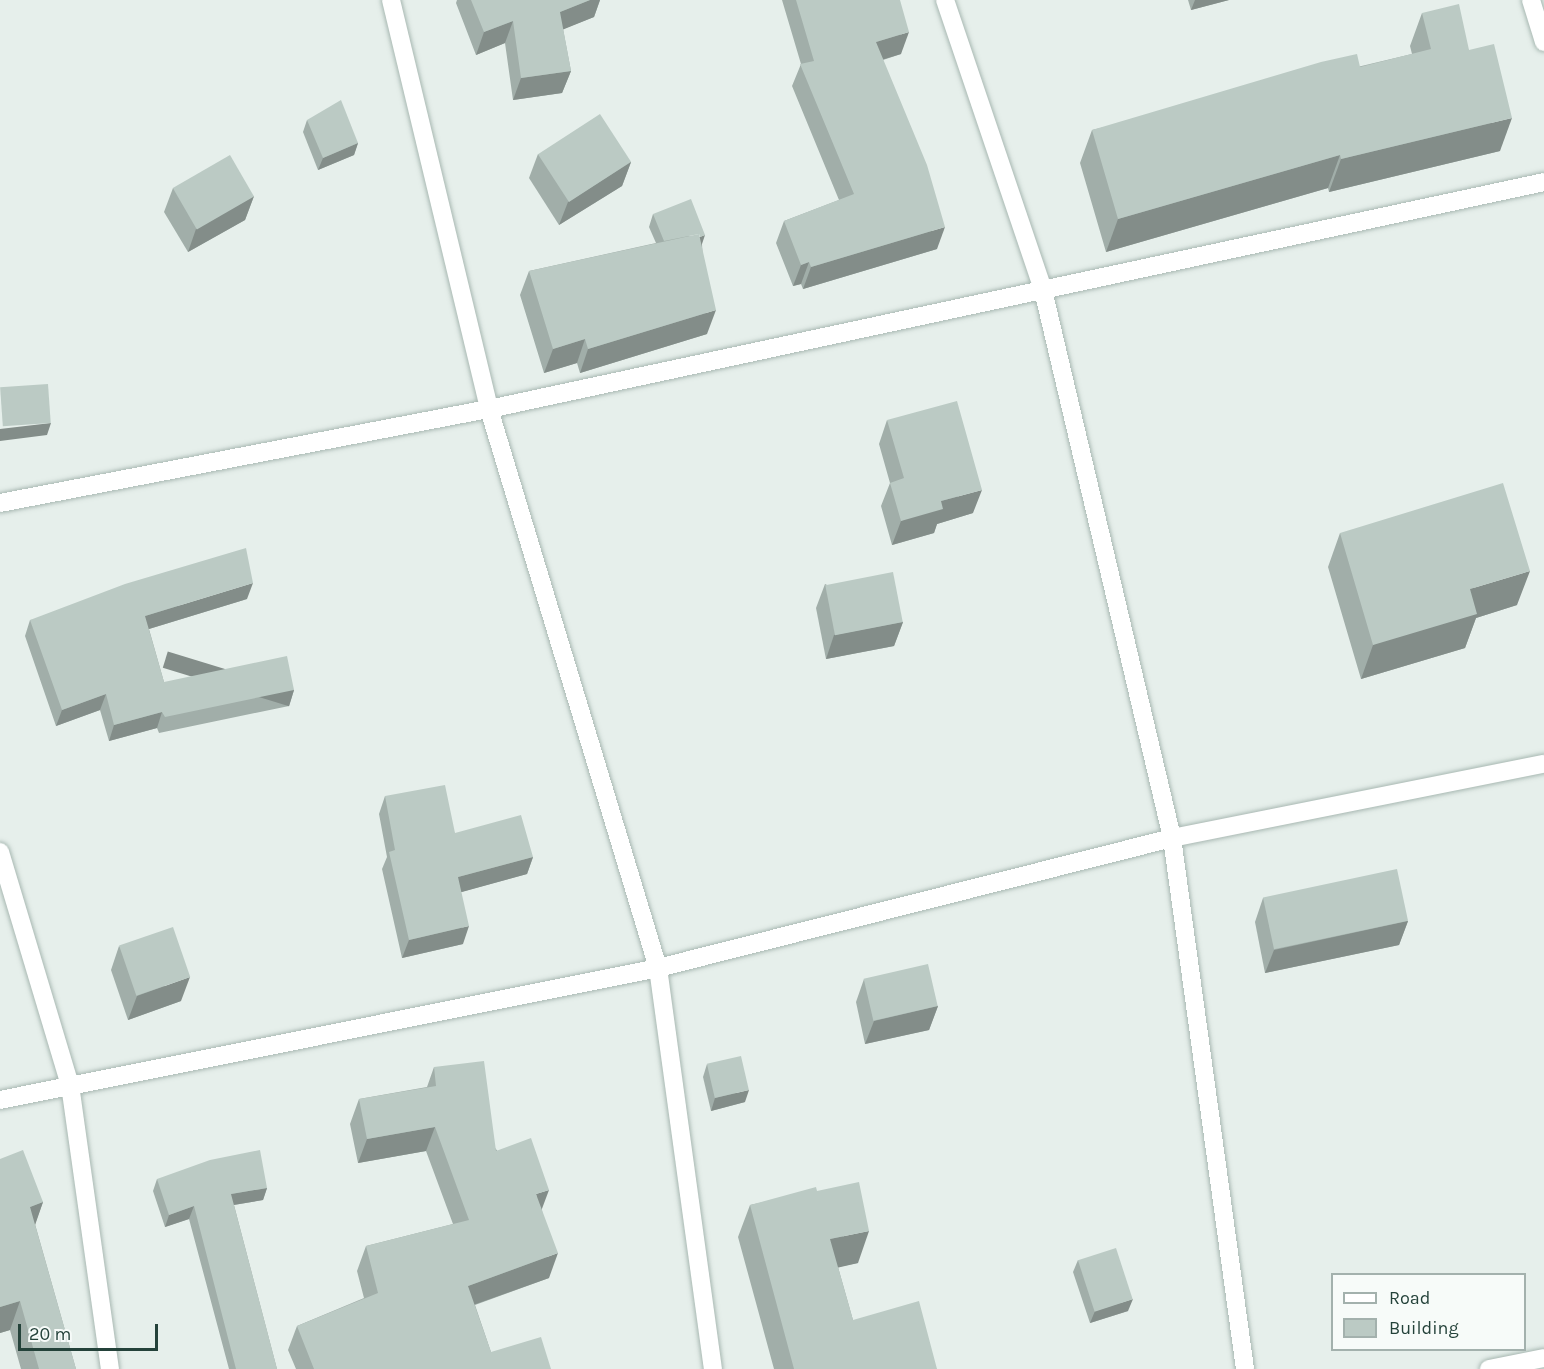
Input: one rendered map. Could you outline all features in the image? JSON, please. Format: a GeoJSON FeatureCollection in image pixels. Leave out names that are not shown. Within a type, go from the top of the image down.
{"type":"FeatureCollection","features":[{"type":"Feature","properties":{"kind":"street"},"geometry":{"type":"LineString","coordinates":[[391,0],[489,409],[658,968],[713,1369]]}},
{"type":"Feature","properties":{"kind":"street"},"geometry":{"type":"LineString","coordinates":[[945,0],[1043,290],[1172,838],[1245,1369]]}},
{"type":"Feature","properties":{"kind":"street"},"geometry":{"type":"LineString","coordinates":[[1531,0],[1544,42]]}},
{"type":"Feature","properties":{"kind":"street"},"geometry":{"type":"LineString","coordinates":[[0,503],[489,409],[1544,182]]}},
{"type":"Feature","properties":{"kind":"street"},"geometry":{"type":"LineString","coordinates":[[0,1100],[658,968],[1172,838],[1544,764]]}},
{"type":"Feature","properties":{"kind":"street"},"geometry":{"type":"LineString","coordinates":[[0,852],[70,1085],[110,1369]]}},
{"type":"Feature","properties":{"kind":"street"},"geometry":{"type":"LineString","coordinates":[[1489,1369],[1544,1358]]}},
{"type":"Feature","properties":{"kind":"building"},"geometry":{"type":"Polygon","coordinates":[[[471,0],[590,0],[560,12],[571,71],[521,78],[513,21],[484,32],[471,0]]]}},
{"type":"Feature","properties":{"kind":"building"},"geometry":{"type":"Polygon","coordinates":[[[796,0],[900,0],[909,32],[876,42],[927,165],[945,227],[811,267],[809,262],[801,265],[784,221],[854,194],[800,64],[814,61],[796,0]]]}},
{"type":"Feature","properties":{"kind":"building"},"geometry":{"type":"Polygon","coordinates":[[[1459,4],[1469,50],[1494,44],[1512,118],[1341,159],[1340,155],[1118,219],[1092,130],[1321,62],[1357,54],[1360,67],[1431,49],[1422,13],[1459,4]]]}},
{"type":"Feature","properties":{"kind":"building"},"geometry":{"type":"Polygon","coordinates":[[[341,100],[358,143],[323,158],[307,120],[341,100]]]}},
{"type":"Feature","properties":{"kind":"building"},"geometry":{"type":"Polygon","coordinates":[[[600,114],[631,162],[569,202],[538,154],[600,114]]]}},
{"type":"Feature","properties":{"kind":"building"},"geometry":{"type":"Polygon","coordinates":[[[230,155],[254,197],[197,230],[173,188],[230,155]]]}},
{"type":"Feature","properties":{"kind":"building"},"geometry":{"type":"Polygon","coordinates":[[[691,199],[705,235],[700,237],[699,234],[664,241],[653,214],[691,199]]]}},
{"type":"Feature","properties":{"kind":"building"},"geometry":{"type":"Polygon","coordinates":[[[699,234],[716,310],[588,349],[585,339],[553,349],[529,271],[699,234]]]}},
{"type":"Feature","properties":{"kind":"building"},"geometry":{"type":"Polygon","coordinates":[[[48,384],[51,423],[3,426],[0,387],[48,384]]]}},
{"type":"Feature","properties":{"kind":"building"},"geometry":{"type":"Polygon","coordinates":[[[957,401],[982,490],[941,501],[943,509],[901,521],[890,483],[904,478],[887,420],[957,401]]]}},
{"type":"Feature","properties":{"kind":"building"},"geometry":{"type":"Polygon","coordinates":[[[1503,483],[1530,571],[1470,589],[1477,614],[1373,645],[1340,533],[1503,483]]]}},
{"type":"Feature","properties":{"kind":"building"},"geometry":{"type":"Polygon","coordinates":[[[246,548],[253,583],[145,616],[164,682],[287,656],[294,690],[165,717],[162,712],[114,725],[106,694],[62,710],[30,620],[125,584],[246,548]]]}},
{"type":"Feature","properties":{"kind":"building"},"geometry":{"type":"Polygon","coordinates":[[[893,572],[903,622],[835,635],[825,585],[893,572]]]}},
{"type":"Feature","properties":{"kind":"building"},"geometry":{"type":"Polygon","coordinates":[[[445,785],[455,833],[521,815],[533,857],[458,877],[469,926],[409,940],[389,852],[395,850],[385,796],[445,785]]]}},
{"type":"Feature","properties":{"kind":"building"},"geometry":{"type":"Polygon","coordinates":[[[1397,869],[1408,921],[1274,949],[1263,897],[1397,869]]]}},
{"type":"Feature","properties":{"kind":"building"},"geometry":{"type":"Polygon","coordinates":[[[173,927],[190,977],[136,996],[119,946],[173,927]]]}},
{"type":"Feature","properties":{"kind":"building"},"geometry":{"type":"Polygon","coordinates":[[[928,964],[938,1006],[873,1021],[864,979],[928,964]]]}},
{"type":"Feature","properties":{"kind":"building"},"geometry":{"type":"Polygon","coordinates":[[[741,1056],[749,1090],[715,1098],[707,1064],[741,1056]]]}},
{"type":"Feature","properties":{"kind":"building"},"geometry":{"type":"Polygon","coordinates":[[[484,1061],[496,1151],[531,1138],[549,1190],[536,1194],[558,1253],[468,1286],[491,1352],[541,1337],[551,1369],[314,1369],[297,1326],[378,1293],[366,1246],[469,1220],[435,1127],[367,1139],[359,1099],[436,1086],[434,1067],[484,1061]]]}},
{"type":"Feature","properties":{"kind":"building"},"geometry":{"type":"Polygon","coordinates":[[[23,1150],[43,1202],[30,1207],[76,1369],[39,1369],[20,1301],[0,1307],[0,1159],[23,1150]]]}},
{"type":"Feature","properties":{"kind":"building"},"geometry":{"type":"Polygon","coordinates":[[[260,1150],[267,1188],[231,1194],[277,1369],[236,1369],[194,1206],[169,1215],[157,1179],[210,1160],[260,1150]]]}},
{"type":"Feature","properties":{"kind":"building"},"geometry":{"type":"Polygon","coordinates":[[[859,1182],[869,1231],[830,1239],[853,1320],[919,1301],[937,1369],[794,1369],[750,1205],[816,1187],[817,1191],[859,1182]]]}},
{"type":"Feature","properties":{"kind":"building"},"geometry":{"type":"Polygon","coordinates":[[[1116,1248],[1133,1299],[1095,1312],[1078,1260],[1116,1248]]]}}]}
